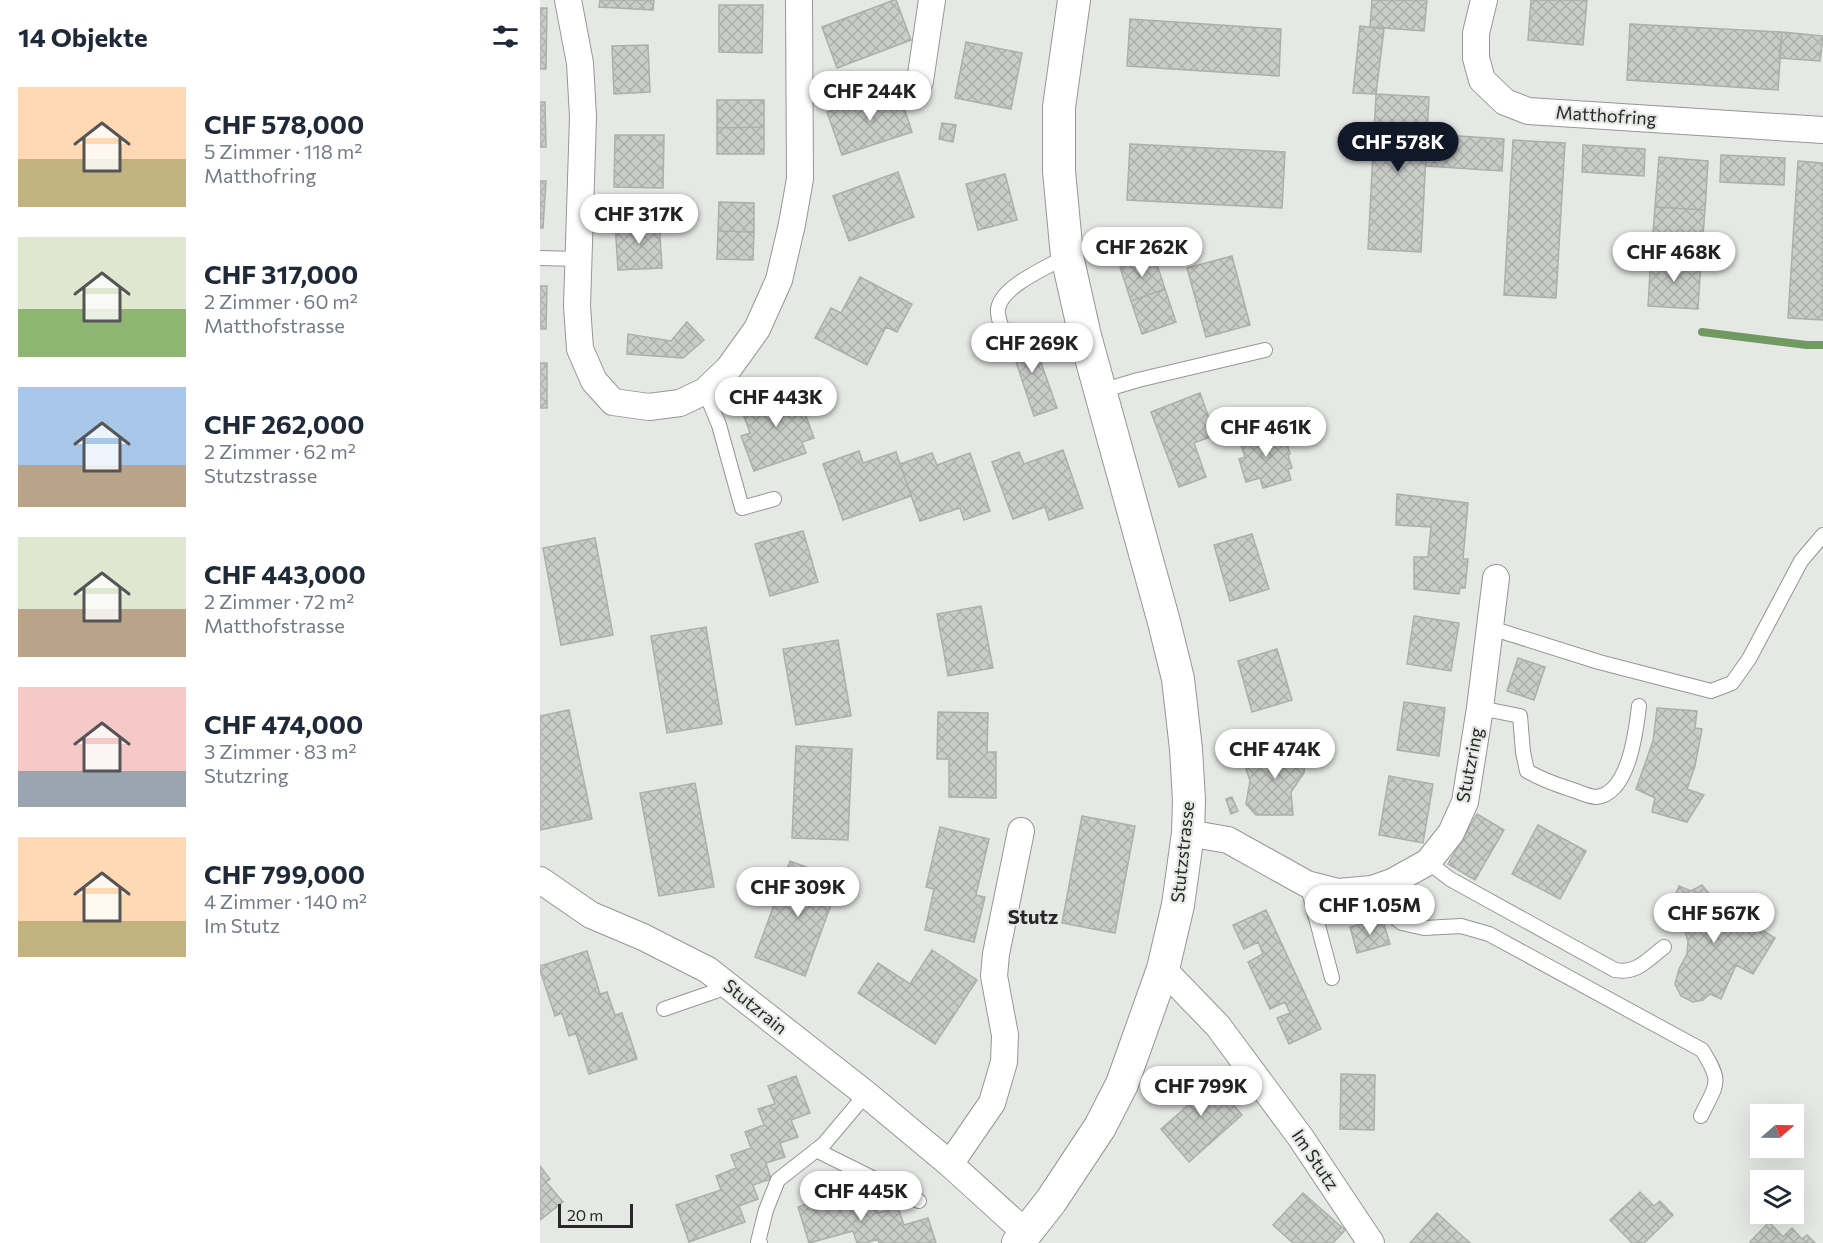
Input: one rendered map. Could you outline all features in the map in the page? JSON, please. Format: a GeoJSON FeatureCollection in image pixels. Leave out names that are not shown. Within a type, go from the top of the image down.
{"type":"FeatureCollection","features":[{"type":"Feature","properties":{"kind":"street"},"geometry":{"type":"LineString","coordinates":[[568,0],[580,63],[582,106],[577,306],[579,349],[594,381],[614,402],[649,407],[680,403],[705,391],[729,368],[757,329],[779,280],[800,179],[799,0]]}},
{"type":"Feature","properties":{"kind":"street"},"geometry":{"type":"LineString","coordinates":[[920,81],[932,0]]}},
{"type":"Feature","properties":{"kind":"street","name":"Stutzstrasse"},"geometry":{"type":"LineString","coordinates":[[1022,1238],[1051,1201],[1100,1127],[1122,1084],[1163,969],[1178,905],[1188,833],[1186,749],[1178,679],[1085,336],[1067,256],[1059,171],[1059,107],[1074,0]]}},
{"type":"Feature","properties":{"kind":"street","name":"Matthofring"},"geometry":{"type":"LineString","coordinates":[[1484,0],[1476,33],[1476,58],[1482,80],[1505,102],[1528,111],[1823,130]]}},
{"type":"Feature","properties":{"kind":"street","name":"Stutzring"},"geometry":{"type":"LineString","coordinates":[[1188,833],[1228,840],[1307,884],[1338,892],[1372,889],[1392,882],[1428,862],[1451,833],[1465,802],[1480,708],[1496,578]]}},
{"type":"Feature","properties":{"kind":"street"},"geometry":{"type":"LineString","coordinates":[[951,1164],[992,1103],[1004,1062],[1005,1035],[994,976],[996,954],[1021,831]]}},
{"type":"Feature","properties":{"kind":"street","name":"Stutzrain"},"geometry":{"type":"LineString","coordinates":[[540,880],[591,915],[682,956],[724,982],[951,1164],[1022,1238]]}},
{"type":"Feature","properties":{"kind":"street","name":"Im Stutz"},"geometry":{"type":"LineString","coordinates":[[1163,969],[1218,1026],[1301,1138],[1371,1243]]}},
{"type":"Feature","properties":{"kind":"lane"},"geometry":{"type":"LineString","coordinates":[[1003,332],[997,310],[1005,295],[1023,280],[1067,256]]}},
{"type":"Feature","properties":{"kind":"lane"},"geometry":{"type":"LineString","coordinates":[[540,258],[579,259]]}},
{"type":"Feature","properties":{"kind":"lane"},"geometry":{"type":"LineString","coordinates":[[1101,390],[1265,350]]}},
{"type":"Feature","properties":{"kind":"lane"},"geometry":{"type":"LineString","coordinates":[[705,391],[719,424],[742,508],[774,499]]}},
{"type":"Feature","properties":{"kind":"lane"},"geometry":{"type":"LineString","coordinates":[[1491,628],[1599,662],[1711,691],[1732,683],[1749,659],[1801,561],[1823,535]]}},
{"type":"Feature","properties":{"kind":"lane"},"geometry":{"type":"LineString","coordinates":[[1480,708],[1520,716],[1522,752],[1527,771],[1544,781],[1596,797],[1609,792],[1620,781],[1634,741],[1639,706]]}},
{"type":"Feature","properties":{"kind":"lane"},"geometry":{"type":"LineString","coordinates":[[1428,862],[1450,879],[1615,970],[1625,972],[1636,969],[1664,947]]}},
{"type":"Feature","properties":{"kind":"lane"},"geometry":{"type":"LineString","coordinates":[[1307,884],[1332,978]]}},
{"type":"Feature","properties":{"kind":"lane"},"geometry":{"type":"LineString","coordinates":[[1372,889],[1387,911],[1402,923],[1424,928],[1461,926],[1490,934],[1702,1050],[1715,1070],[1717,1083],[1701,1116]]}},
{"type":"Feature","properties":{"kind":"lane"},"geometry":{"type":"LineString","coordinates":[[664,1009],[716,991],[724,982]]}},
{"type":"Feature","properties":{"kind":"lane"},"geometry":{"type":"LineString","coordinates":[[760,1243],[758,1242],[766,1210],[778,1180],[824,1144],[866,1094]]}},
{"type":"Feature","properties":{"kind":"lane"},"geometry":{"type":"LineString","coordinates":[[816,1150],[920,1201]]}},
{"type":"Feature","properties":{"kind":"building"},"geometry":{"type":"Polygon","coordinates":[[[600,0],[654,0],[653,10],[599,7],[600,0]]]}},
{"type":"Feature","properties":{"kind":"building"},"geometry":{"type":"Polygon","coordinates":[[[896,0],[911,40],[837,68],[822,27],[896,0]]]}},
{"type":"Feature","properties":{"kind":"building"},"geometry":{"type":"Polygon","coordinates":[[[1372,0],[1427,0],[1424,31],[1370,27],[1372,0]]]}},
{"type":"Feature","properties":{"kind":"building"},"geometry":{"type":"Polygon","coordinates":[[[1531,0],[1587,0],[1583,45],[1528,40],[1531,0]]]}},
{"type":"Feature","properties":{"kind":"building"},"geometry":{"type":"Polygon","coordinates":[[[719,5],[763,5],[762,53],[719,52],[719,5]]]}},
{"type":"Feature","properties":{"kind":"building"},"geometry":{"type":"Polygon","coordinates":[[[540,8],[547,8],[546,69],[540,69],[540,8]]]}},
{"type":"Feature","properties":{"kind":"building"},"geometry":{"type":"Polygon","coordinates":[[[1130,19],[1281,29],[1279,76],[1127,66],[1130,19]]]}},
{"type":"Feature","properties":{"kind":"building"},"geometry":{"type":"Polygon","coordinates":[[[1630,24],[1782,32],[1778,90],[1627,80],[1630,24]]]}},
{"type":"Feature","properties":{"kind":"building"},"geometry":{"type":"Polygon","coordinates":[[[1360,26],[1384,29],[1376,94],[1353,93],[1360,26]]]}},
{"type":"Feature","properties":{"kind":"building"},"geometry":{"type":"Polygon","coordinates":[[[1782,32],[1823,36],[1820,61],[1779,58],[1782,32]]]}},
{"type":"Feature","properties":{"kind":"building"},"geometry":{"type":"Polygon","coordinates":[[[966,42],[1022,53],[1011,109],[955,98],[966,42]]]}},
{"type":"Feature","properties":{"kind":"building"},"geometry":{"type":"Polygon","coordinates":[[[648,45],[650,92],[614,94],[612,46],[648,45]]]}},
{"type":"Feature","properties":{"kind":"building"},"geometry":{"type":"Polygon","coordinates":[[[898,89],[912,132],[842,155],[827,112],[898,89]]]}},
{"type":"Feature","properties":{"kind":"building"},"geometry":{"type":"Polygon","coordinates":[[[1376,94],[1429,97],[1421,252],[1368,249],[1376,94]]]}},
{"type":"Feature","properties":{"kind":"building"},"geometry":{"type":"Polygon","coordinates":[[[717,100],[764,100],[764,127],[717,128],[717,100]]]}},
{"type":"Feature","properties":{"kind":"building"},"geometry":{"type":"Polygon","coordinates":[[[540,102],[545,102],[546,147],[540,147],[540,102]]]}},
{"type":"Feature","properties":{"kind":"building"},"geometry":{"type":"Polygon","coordinates":[[[942,123],[956,125],[953,142],[939,139],[942,123]]]}},
{"type":"Feature","properties":{"kind":"building"},"geometry":{"type":"Polygon","coordinates":[[[764,127],[764,154],[717,154],[717,128],[764,127]]]}},
{"type":"Feature","properties":{"kind":"building"},"geometry":{"type":"Polygon","coordinates":[[[1428,134],[1504,139],[1502,171],[1426,166],[1428,134]]]}},
{"type":"Feature","properties":{"kind":"building"},"geometry":{"type":"Polygon","coordinates":[[[615,135],[664,135],[663,188],[614,187],[615,135]]]}},
{"type":"Feature","properties":{"kind":"building"},"geometry":{"type":"Polygon","coordinates":[[[1513,140],[1565,143],[1556,298],[1504,295],[1513,140]]]}},
{"type":"Feature","properties":{"kind":"building"},"geometry":{"type":"Polygon","coordinates":[[[1130,144],[1285,152],[1282,208],[1127,200],[1130,144]]]}},
{"type":"Feature","properties":{"kind":"building"},"geometry":{"type":"Polygon","coordinates":[[[1583,145],[1645,149],[1644,176],[1582,172],[1583,145]]]}},
{"type":"Feature","properties":{"kind":"building"},"geometry":{"type":"Polygon","coordinates":[[[1721,155],[1785,158],[1784,185],[1720,182],[1721,155]]]}},
{"type":"Feature","properties":{"kind":"building"},"geometry":{"type":"Polygon","coordinates":[[[1659,157],[1708,161],[1705,210],[1655,207],[1659,157]]]}},
{"type":"Feature","properties":{"kind":"building"},"geometry":{"type":"Polygon","coordinates":[[[1798,161],[1823,163],[1823,320],[1788,318],[1798,161]]]}},
{"type":"Feature","properties":{"kind":"building"},"geometry":{"type":"Polygon","coordinates":[[[898,172],[914,217],[849,241],[833,196],[898,172]]]}},
{"type":"Feature","properties":{"kind":"building"},"geometry":{"type":"Polygon","coordinates":[[[1005,174],[1017,220],[978,230],[966,184],[1005,174]]]}},
{"type":"Feature","properties":{"kind":"building"},"geometry":{"type":"Polygon","coordinates":[[[540,181],[546,181],[543,228],[540,228],[540,181]]]}},
{"type":"Feature","properties":{"kind":"building"},"geometry":{"type":"Polygon","coordinates":[[[719,202],[754,203],[754,232],[718,231],[719,202]]]}},
{"type":"Feature","properties":{"kind":"building"},"geometry":{"type":"Polygon","coordinates":[[[1655,207],[1705,210],[1701,260],[1651,256],[1655,207]]]}},
{"type":"Feature","properties":{"kind":"building"},"geometry":{"type":"Polygon","coordinates":[[[659,220],[662,268],[618,270],[615,223],[659,220]]]}},
{"type":"Feature","properties":{"kind":"building"},"geometry":{"type":"Polygon","coordinates":[[[718,231],[754,232],[753,260],[717,259],[718,231]]]}},
{"type":"Feature","properties":{"kind":"building"},"geometry":{"type":"Polygon","coordinates":[[[1154,255],[1165,289],[1131,301],[1120,267],[1154,255]]]}},
{"type":"Feature","properties":{"kind":"building"},"geometry":{"type":"Polygon","coordinates":[[[1232,256],[1250,325],[1206,337],[1187,268],[1232,256]]]}},
{"type":"Feature","properties":{"kind":"building"},"geometry":{"type":"Polygon","coordinates":[[[1651,256],[1701,260],[1698,309],[1648,306],[1651,256]]]}},
{"type":"Feature","properties":{"kind":"building"},"geometry":{"type":"Polygon","coordinates":[[[860,277],[912,304],[897,332],[886,327],[867,365],[815,338],[831,308],[841,313],[860,277]]]}},
{"type":"Feature","properties":{"kind":"building"},"geometry":{"type":"Polygon","coordinates":[[[540,286],[547,286],[546,329],[540,329],[540,286]]]}},
{"type":"Feature","properties":{"kind":"building"},"geometry":{"type":"Polygon","coordinates":[[[1165,289],[1176,322],[1142,334],[1131,301],[1165,289]]]}},
{"type":"Feature","properties":{"kind":"building"},"geometry":{"type":"Polygon","coordinates":[[[687,322],[704,340],[683,358],[627,354],[628,334],[671,341],[687,322]]]}},
{"type":"Feature","properties":{"kind":"building"},"geometry":{"type":"Polygon","coordinates":[[[1030,331],[1057,408],[1034,416],[1008,338],[1030,331]]]}},
{"type":"Feature","properties":{"kind":"building"},"geometry":{"type":"Polygon","coordinates":[[[540,363],[547,363],[547,408],[540,408],[540,363]]]}},
{"type":"Feature","properties":{"kind":"building"},"geometry":{"type":"Polygon","coordinates":[[[795,385],[814,438],[802,442],[806,453],[754,471],[741,436],[750,433],[740,405],[795,385]]]}},
{"type":"Feature","properties":{"kind":"building"},"geometry":{"type":"Polygon","coordinates":[[[1200,393],[1215,435],[1194,443],[1206,477],[1179,487],[1151,412],[1200,393]]]}},
{"type":"Feature","properties":{"kind":"building"},"geometry":{"type":"Polygon","coordinates":[[[1283,427],[1290,454],[1288,455],[1292,468],[1288,469],[1291,480],[1263,488],[1260,478],[1246,482],[1239,459],[1245,457],[1239,439],[1283,427]]]}},
{"type":"Feature","properties":{"kind":"building"},"geometry":{"type":"Polygon","coordinates":[[[1063,450],[1083,508],[1049,520],[1045,507],[1013,519],[992,462],[1019,452],[1024,464],[1063,450]]]}},
{"type":"Feature","properties":{"kind":"building"},"geometry":{"type":"Polygon","coordinates":[[[859,451],[863,463],[896,452],[911,496],[843,520],[823,464],[859,451]]]}},
{"type":"Feature","properties":{"kind":"building"},"geometry":{"type":"Polygon","coordinates":[[[932,453],[937,465],[970,453],[990,511],[964,520],[960,508],[920,521],[900,464],[932,453]]]}},
{"type":"Feature","properties":{"kind":"building"},"geometry":{"type":"Polygon","coordinates":[[[1397,494],[1468,503],[1463,559],[1468,559],[1465,588],[1460,588],[1459,594],[1414,589],[1414,557],[1428,557],[1431,527],[1396,525],[1397,494]]]}},
{"type":"Feature","properties":{"kind":"building"},"geometry":{"type":"Polygon","coordinates":[[[803,531],[818,582],[770,596],[755,544],[803,531]]]}},
{"type":"Feature","properties":{"kind":"building"},"geometry":{"type":"Polygon","coordinates":[[[1252,534],[1269,589],[1230,601],[1214,545],[1252,534]]]}},
{"type":"Feature","properties":{"kind":"building"},"geometry":{"type":"Polygon","coordinates":[[[595,538],[613,635],[561,645],[543,548],[595,538]]]}},
{"type":"Feature","properties":{"kind":"building"},"geometry":{"type":"Polygon","coordinates":[[[981,606],[993,668],[948,676],[937,614],[981,606]]]}},
{"type":"Feature","properties":{"kind":"building"},"geometry":{"type":"Polygon","coordinates":[[[1414,616],[1459,623],[1451,671],[1407,664],[1414,616]]]}},
{"type":"Feature","properties":{"kind":"building"},"geometry":{"type":"Polygon","coordinates":[[[706,627],[722,724],[667,733],[651,636],[706,627]]]}},
{"type":"Feature","properties":{"kind":"building"},"geometry":{"type":"Polygon","coordinates":[[[838,640],[851,716],[796,725],[783,649],[838,640]]]}},
{"type":"Feature","properties":{"kind":"building"},"geometry":{"type":"Polygon","coordinates":[[[1277,649],[1292,700],[1252,712],[1238,661],[1277,649]]]}},
{"type":"Feature","properties":{"kind":"building"},"geometry":{"type":"Polygon","coordinates":[[[1518,658],[1545,667],[1534,700],[1507,691],[1518,658]]]}},
{"type":"Feature","properties":{"kind":"building"},"geometry":{"type":"Polygon","coordinates":[[[1404,702],[1445,708],[1439,756],[1397,750],[1404,702]]]}},
{"type":"Feature","properties":{"kind":"building"},"geometry":{"type":"Polygon","coordinates":[[[1657,708],[1697,711],[1695,728],[1702,729],[1695,766],[1687,789],[1704,795],[1687,822],[1652,812],[1655,798],[1636,789],[1653,741],[1657,708]]]}},
{"type":"Feature","properties":{"kind":"building"},"geometry":{"type":"Polygon","coordinates":[[[569,710],[592,819],[540,830],[540,716],[569,710]]]}},
{"type":"Feature","properties":{"kind":"building"},"geometry":{"type":"Polygon","coordinates":[[[938,712],[988,713],[987,752],[996,752],[996,798],[949,797],[949,759],[937,759],[938,712]]]}},
{"type":"Feature","properties":{"kind":"building"},"geometry":{"type":"Polygon","coordinates":[[[1282,741],[1295,743],[1305,757],[1304,773],[1291,792],[1293,815],[1256,815],[1246,804],[1250,781],[1246,769],[1282,741]]]}},
{"type":"Feature","properties":{"kind":"building"},"geometry":{"type":"Polygon","coordinates":[[[796,746],[852,749],[848,840],[792,838],[796,746]]]}},
{"type":"Feature","properties":{"kind":"building"},"geometry":{"type":"Polygon","coordinates":[[[1389,776],[1433,784],[1423,843],[1379,835],[1389,776]]]}},
{"type":"Feature","properties":{"kind":"building"},"geometry":{"type":"Polygon","coordinates":[[[695,783],[714,887],[659,896],[640,793],[695,783]]]}},
{"type":"Feature","properties":{"kind":"building"},"geometry":{"type":"Polygon","coordinates":[[[1232,797],[1238,811],[1231,814],[1226,799],[1232,797]]]}},
{"type":"Feature","properties":{"kind":"building"},"geometry":{"type":"Polygon","coordinates":[[[1477,814],[1504,830],[1475,880],[1448,864],[1477,814]]]}},
{"type":"Feature","properties":{"kind":"building"},"geometry":{"type":"Polygon","coordinates":[[[1082,816],[1135,826],[1115,933],[1062,923],[1082,816]]]}},
{"type":"Feature","properties":{"kind":"building"},"geometry":{"type":"Polygon","coordinates":[[[1538,825],[1586,851],[1560,899],[1512,874],[1538,825]]]}},
{"type":"Feature","properties":{"kind":"building"},"geometry":{"type":"Polygon","coordinates":[[[940,827],[989,839],[976,895],[985,897],[974,942],[925,930],[934,889],[926,887],[940,827]]]}},
{"type":"Feature","properties":{"kind":"building"},"geometry":{"type":"Polygon","coordinates":[[[790,861],[840,880],[805,976],[755,957],[790,861]]]}},
{"type":"Feature","properties":{"kind":"building"},"geometry":{"type":"Polygon","coordinates":[[[1702,885],[1720,907],[1725,900],[1745,920],[1775,938],[1753,974],[1736,965],[1721,999],[1710,994],[1703,1000],[1693,1002],[1681,996],[1675,984],[1679,969],[1687,954],[1688,941],[1685,931],[1666,918],[1679,886],[1691,891],[1702,885]]]}},
{"type":"Feature","properties":{"kind":"building"},"geometry":{"type":"Polygon","coordinates":[[[1266,910],[1321,1029],[1289,1044],[1277,1018],[1290,1013],[1285,1002],[1270,1009],[1248,962],[1263,954],[1258,942],[1244,949],[1233,925],[1266,910]]]}},
{"type":"Feature","properties":{"kind":"building"},"geometry":{"type":"Polygon","coordinates":[[[1382,918],[1390,944],[1357,953],[1350,927],[1382,918]]]}},
{"type":"Feature","properties":{"kind":"building"},"geometry":{"type":"Polygon","coordinates":[[[932,950],[977,980],[935,1044],[858,993],[878,963],[910,984],[932,950]]]}},
{"type":"Feature","properties":{"kind":"building"},"geometry":{"type":"Polygon","coordinates":[[[587,951],[600,994],[607,992],[615,1015],[622,1013],[637,1059],[589,1074],[576,1033],[569,1036],[562,1013],[555,1016],[540,970],[540,966],[587,951]]]}},
{"type":"Feature","properties":{"kind":"building"},"geometry":{"type":"Polygon","coordinates":[[[1202,1068],[1242,1115],[1189,1162],[1161,1129],[1193,1101],[1181,1086],[1202,1068]]]}},
{"type":"Feature","properties":{"kind":"building"},"geometry":{"type":"Polygon","coordinates":[[[1341,1074],[1375,1075],[1374,1130],[1340,1129],[1341,1074]]]}},
{"type":"Feature","properties":{"kind":"building"},"geometry":{"type":"Polygon","coordinates":[[[796,1076],[810,1113],[791,1120],[798,1137],[780,1143],[785,1157],[766,1163],[771,1179],[753,1185],[758,1199],[739,1206],[745,1222],[689,1242],[676,1205],[721,1190],[716,1176],[736,1168],[731,1155],[751,1148],[745,1132],[764,1125],[758,1109],[775,1104],[768,1086],[796,1076]]]}},
{"type":"Feature","properties":{"kind":"building"},"geometry":{"type":"Polygon","coordinates":[[[540,1166],[550,1179],[546,1182],[563,1202],[540,1220],[540,1166]]]}},
{"type":"Feature","properties":{"kind":"building"},"geometry":{"type":"Polygon","coordinates":[[[849,1191],[854,1205],[874,1199],[878,1213],[898,1207],[904,1225],[928,1218],[936,1243],[879,1243],[878,1239],[857,1243],[853,1231],[809,1243],[798,1207],[849,1191]]]}},
{"type":"Feature","properties":{"kind":"building"},"geometry":{"type":"Polygon","coordinates":[[[1640,1192],[1654,1206],[1660,1201],[1673,1215],[1644,1243],[1632,1243],[1610,1220],[1640,1192]]]}},
{"type":"Feature","properties":{"kind":"building"},"geometry":{"type":"Polygon","coordinates":[[[1303,1193],[1345,1230],[1333,1243],[1293,1243],[1273,1225],[1303,1193]]]}},
{"type":"Feature","properties":{"kind":"building"},"geometry":{"type":"Polygon","coordinates":[[[1437,1213],[1470,1243],[1410,1243],[1437,1213]]]}},
{"type":"Feature","properties":{"kind":"building"},"geometry":{"type":"Polygon","coordinates":[[[1767,1224],[1771,1224],[1783,1237],[1792,1228],[1802,1239],[1807,1235],[1815,1243],[1751,1243],[1767,1224]]]}},
{"type":"Feature","properties":{"kind":"waterway"},"geometry":{"type":"LineString","coordinates":[[1702,332],[1823,345]]}},
{"type":"Feature","properties":{"kind":"district","name":"Stutz"},"geometry":{"type":"Point","coordinates":[1033,917]}}]}
